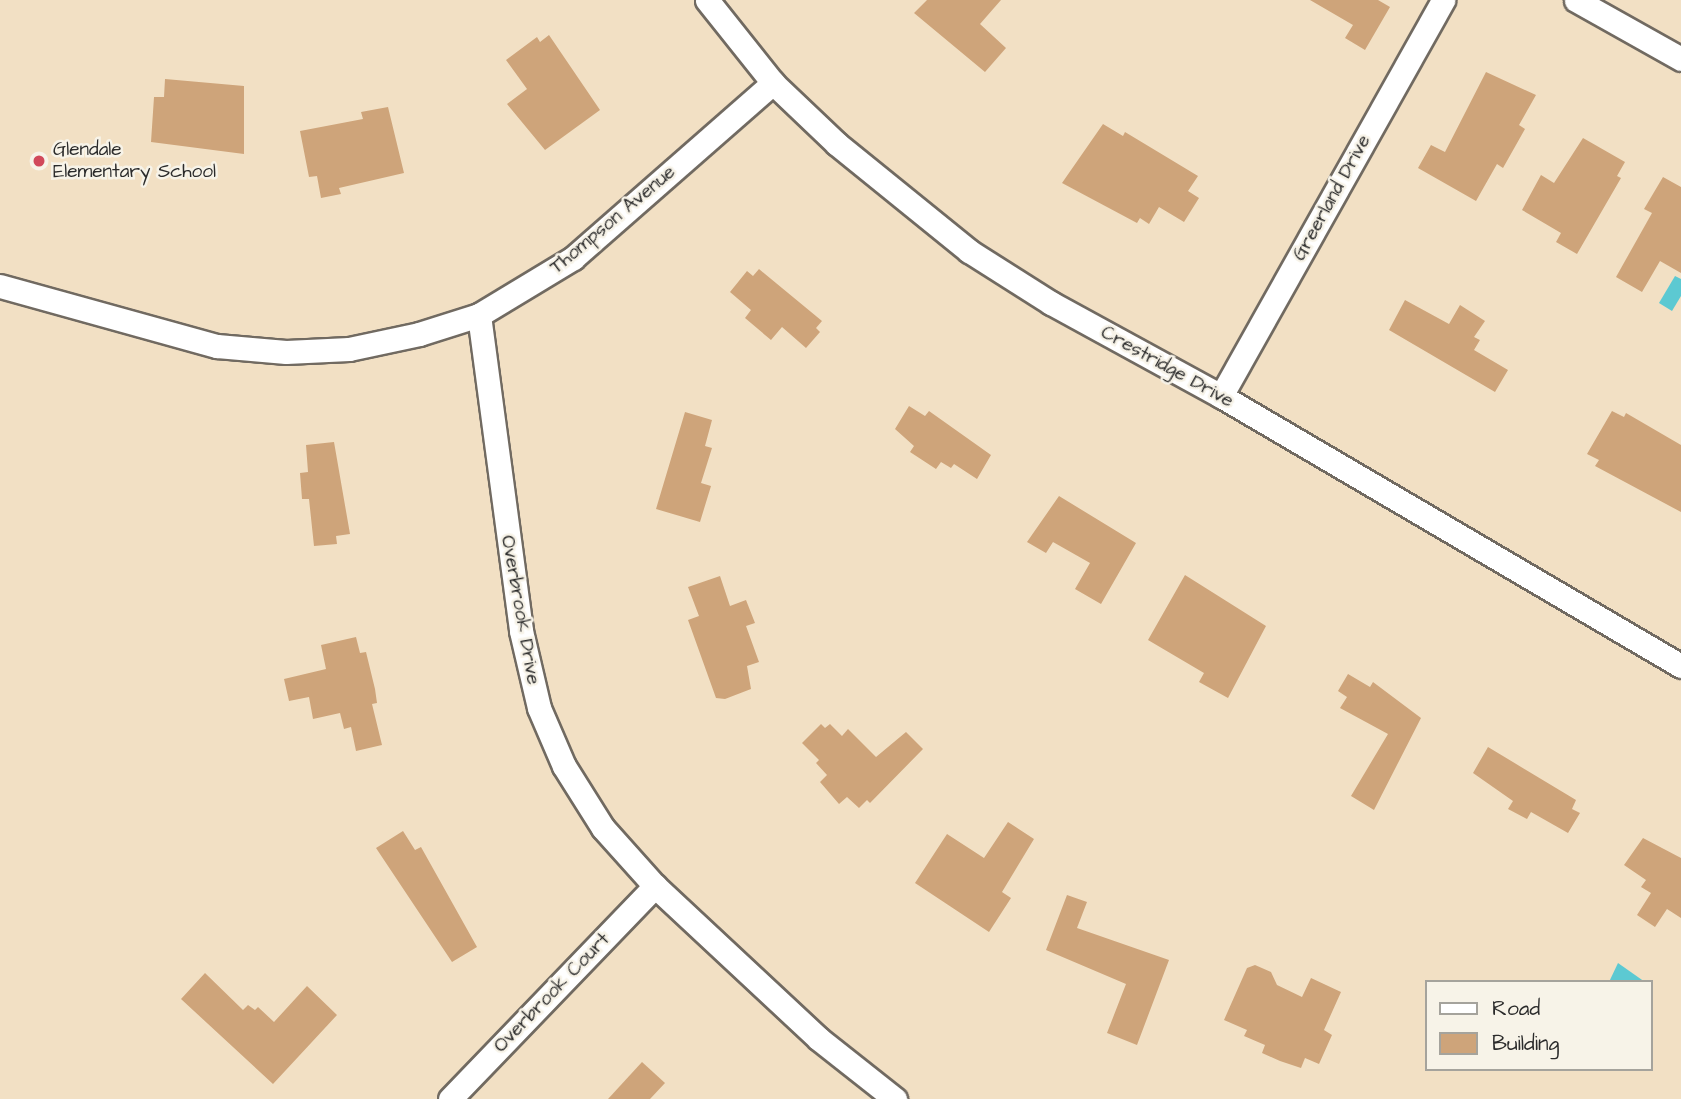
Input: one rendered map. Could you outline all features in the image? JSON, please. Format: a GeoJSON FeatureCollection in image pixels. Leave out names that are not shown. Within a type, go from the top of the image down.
{"type":"FeatureCollection","features":[{"type":"Feature","properties":{"kind":"street","name":"Crestridge Drive"},"geometry":{"type":"LineString","coordinates":[[707,0],[773,83],[848,152],[970,251],[1051,303],[1221,396],[1681,666]]}},
{"type":"Feature","properties":{"kind":"street","name":"Greerland Drive"},"geometry":{"type":"LineString","coordinates":[[1221,396],[1443,0]]}},
{"type":"Feature","properties":{"kind":"street"},"geometry":{"type":"LineString","coordinates":[[1576,0],[1681,59]]}},
{"type":"Feature","properties":{"kind":"street","name":"Thompson Avenue"},"geometry":{"type":"LineString","coordinates":[[0,286],[216,346],[285,352],[371,345],[479,314],[573,258],[773,83]]}},
{"type":"Feature","properties":{"kind":"street","name":"Overbrook Drive"},"geometry":{"type":"LineString","coordinates":[[479,314],[514,594],[539,708],[583,800],[655,886],[819,1039],[895,1099]]}},
{"type":"Feature","properties":{"kind":"street","name":"Overbrook Court"},"geometry":{"type":"LineString","coordinates":[[450,1099],[655,886]]}},
{"type":"Feature","properties":{"kind":"water"},"geometry":{"type":"Polygon","coordinates":[[[1675,276],[1681,279],[1681,296],[1672,311],[1659,303],[1675,276]]]}},
{"type":"Feature","properties":{"kind":"water"},"geometry":{"type":"Polygon","coordinates":[[[1618,963],[1642,980],[1610,980],[1618,963]]]}},
{"type":"Feature","properties":{"kind":"building"},"geometry":{"type":"Polygon","coordinates":[[[927,0],[1001,0],[980,24],[1006,48],[985,72],[914,13],[927,0]]]}},
{"type":"Feature","properties":{"kind":"building"},"geometry":{"type":"Polygon","coordinates":[[[1310,0],[1378,0],[1390,7],[1365,50],[1345,38],[1353,25],[1310,0]]]}},
{"type":"Feature","properties":{"kind":"building"},"geometry":{"type":"Polygon","coordinates":[[[549,35],[600,110],[545,150],[507,104],[527,89],[506,60],[537,37],[540,42],[549,35]]]}},
{"type":"Feature","properties":{"kind":"building"},"geometry":{"type":"Polygon","coordinates":[[[1486,72],[1536,95],[1519,125],[1525,129],[1503,168],[1497,164],[1476,201],[1418,168],[1431,145],[1445,152],[1486,72]]]}},
{"type":"Feature","properties":{"kind":"building"},"geometry":{"type":"Polygon","coordinates":[[[165,79],[244,86],[244,154],[151,142],[154,97],[164,97],[165,79]]]}},
{"type":"Feature","properties":{"kind":"building"},"geometry":{"type":"Polygon","coordinates":[[[388,107],[404,173],[339,188],[341,194],[321,198],[317,176],[309,177],[300,131],[363,119],[361,112],[388,107]]]}},
{"type":"Feature","properties":{"kind":"building"},"geometry":{"type":"Polygon","coordinates":[[[1103,124],[1123,136],[1125,132],[1198,176],[1188,191],[1199,198],[1184,222],[1159,207],[1149,224],[1140,218],[1137,223],[1062,183],[1103,124]]]}},
{"type":"Feature","properties":{"kind":"building"},"geometry":{"type":"Polygon","coordinates":[[[1583,138],[1625,162],[1617,176],[1621,178],[1577,254],[1556,242],[1561,233],[1522,210],[1541,175],[1554,183],[1583,138]]]}},
{"type":"Feature","properties":{"kind":"building"},"geometry":{"type":"Polygon","coordinates":[[[1663,177],[1681,187],[1681,273],[1660,261],[1642,292],[1616,277],[1652,213],[1644,209],[1663,177]]]}},
{"type":"Feature","properties":{"kind":"building"},"geometry":{"type":"Polygon","coordinates":[[[759,269],[822,321],[816,328],[820,332],[806,348],[782,327],[771,340],[745,318],[751,310],[730,292],[747,271],[753,276],[759,269]]]}},
{"type":"Feature","properties":{"kind":"building"},"geometry":{"type":"Polygon","coordinates":[[[1405,300],[1449,324],[1460,305],[1485,321],[1474,337],[1480,340],[1474,350],[1508,370],[1495,392],[1389,330],[1405,300]]]}},
{"type":"Feature","properties":{"kind":"building"},"geometry":{"type":"Polygon","coordinates":[[[909,406],[925,416],[929,411],[991,455],[977,479],[954,464],[951,468],[941,462],[936,469],[910,452],[914,446],[895,429],[909,406]]]}},
{"type":"Feature","properties":{"kind":"building"},"geometry":{"type":"Polygon","coordinates":[[[1612,411],[1624,417],[1626,413],[1681,445],[1681,512],[1595,466],[1599,460],[1587,454],[1612,411]]]}},
{"type":"Feature","properties":{"kind":"building"},"geometry":{"type":"Polygon","coordinates":[[[685,412],[712,420],[705,446],[712,448],[701,483],[711,486],[700,522],[656,509],[685,412]]]}},
{"type":"Feature","properties":{"kind":"building"},"geometry":{"type":"Polygon","coordinates":[[[334,442],[350,534],[336,536],[337,544],[314,546],[309,499],[302,499],[300,473],[308,472],[306,445],[334,442]]]}},
{"type":"Feature","properties":{"kind":"building"},"geometry":{"type":"Polygon","coordinates":[[[1059,496],[1136,543],[1101,604],[1075,589],[1090,563],[1053,542],[1046,553],[1027,542],[1059,496]]]}},
{"type":"Feature","properties":{"kind":"building"},"geometry":{"type":"Polygon","coordinates":[[[1185,575],[1266,626],[1228,698],[1199,682],[1204,673],[1148,640],[1185,575]]]}},
{"type":"Feature","properties":{"kind":"building"},"geometry":{"type":"Polygon","coordinates":[[[720,576],[730,606],[746,600],[755,623],[746,626],[759,662],[747,666],[751,689],[725,699],[716,698],[688,620],[699,616],[688,587],[720,576]]]}},
{"type":"Feature","properties":{"kind":"building"},"geometry":{"type":"Polygon","coordinates":[[[356,637],[360,653],[366,652],[375,689],[377,703],[372,704],[382,745],[356,751],[351,727],[344,729],[340,713],[313,719],[309,697],[289,701],[284,679],[326,669],[321,645],[356,637]]]}},
{"type":"Feature","properties":{"kind":"building"},"geometry":{"type":"Polygon","coordinates":[[[1348,674],[1370,687],[1373,682],[1421,718],[1374,810],[1351,796],[1388,734],[1340,708],[1347,697],[1338,691],[1348,674]]]}},
{"type":"Feature","properties":{"kind":"building"},"geometry":{"type":"Polygon","coordinates":[[[821,724],[825,728],[830,724],[842,736],[848,729],[876,757],[906,732],[923,749],[870,803],[867,800],[859,808],[847,797],[839,804],[820,782],[827,775],[816,763],[819,760],[802,743],[821,724]]]}},
{"type":"Feature","properties":{"kind":"building"},"geometry":{"type":"Polygon","coordinates":[[[1488,747],[1576,800],[1572,809],[1580,813],[1568,833],[1531,812],[1527,819],[1508,809],[1513,801],[1473,773],[1488,747]]]}},
{"type":"Feature","properties":{"kind":"building"},"geometry":{"type":"Polygon","coordinates":[[[1008,822],[1034,839],[1002,892],[1011,898],[989,932],[915,883],[947,834],[984,858],[1008,822]]]}},
{"type":"Feature","properties":{"kind":"building"},"geometry":{"type":"Polygon","coordinates":[[[403,831],[415,850],[421,847],[477,947],[452,962],[376,848],[403,831]]]}},
{"type":"Feature","properties":{"kind":"building"},"geometry":{"type":"Polygon","coordinates":[[[1643,838],[1681,858],[1681,918],[1667,909],[1655,927],[1637,915],[1651,893],[1641,887],[1646,880],[1624,865],[1643,838]]]}},
{"type":"Feature","properties":{"kind":"building"},"geometry":{"type":"Polygon","coordinates":[[[1067,895],[1087,902],[1077,928],[1169,960],[1137,1045],[1107,1033],[1126,984],[1046,950],[1067,895]]]}},
{"type":"Feature","properties":{"kind":"building"},"geometry":{"type":"Polygon","coordinates":[[[1255,965],[1271,972],[1277,985],[1302,997],[1311,978],[1341,992],[1324,1030],[1332,1035],[1319,1064],[1305,1058],[1301,1068],[1262,1053],[1265,1045],[1244,1036],[1247,1030],[1224,1020],[1247,968],[1255,965]]]}},
{"type":"Feature","properties":{"kind":"building"},"geometry":{"type":"Polygon","coordinates":[[[205,973],[243,1010],[248,1005],[255,1010],[258,1007],[274,1022],[307,986],[337,1015],[273,1084],[181,999],[205,973]]]}},
{"type":"Feature","properties":{"kind":"building"},"geometry":{"type":"Polygon","coordinates":[[[642,1062],[665,1083],[650,1099],[608,1099],[642,1062]]]}},
{"type":"Feature","properties":{"kind":"place","name":"Glendale Elementary School"},"geometry":{"type":"Point","coordinates":[39,161]}}]}
